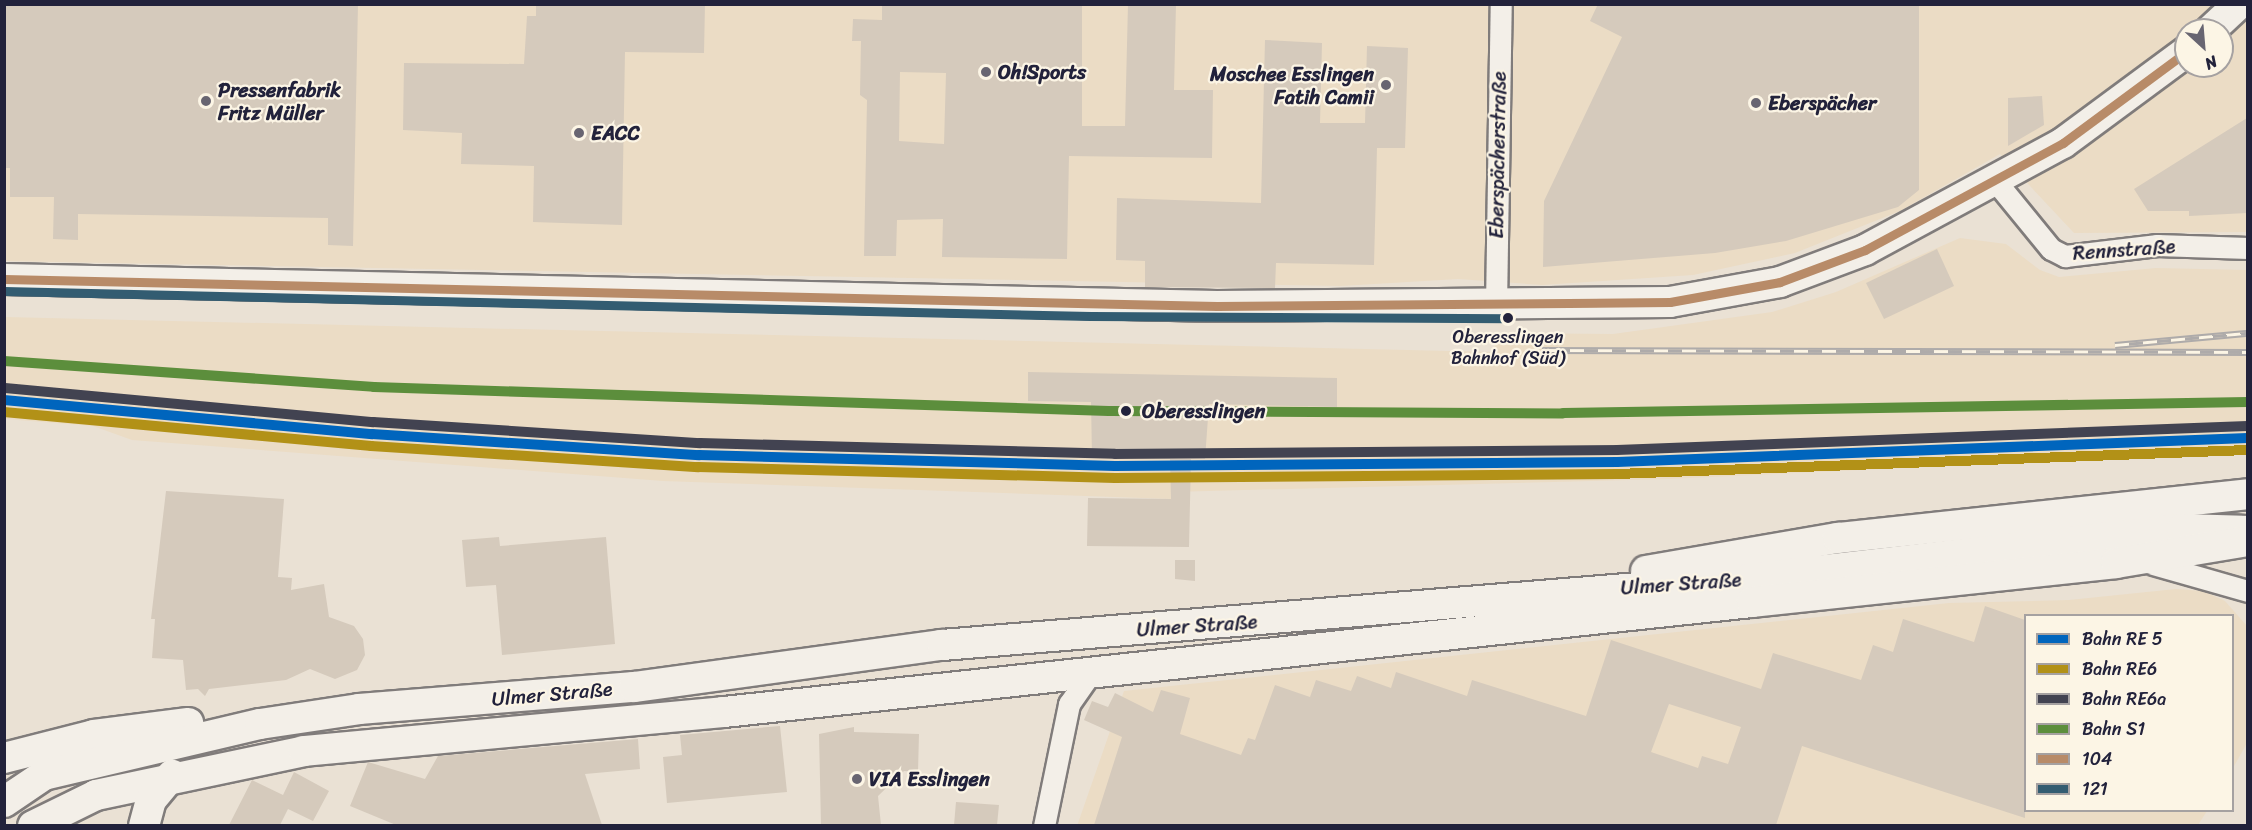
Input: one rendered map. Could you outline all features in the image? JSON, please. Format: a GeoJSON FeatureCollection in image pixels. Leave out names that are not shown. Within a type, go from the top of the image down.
{"type":"FeatureCollection","features":[{"type":"Feature","properties":{"kind":"main road"},"geometry":{"type":"LineString","coordinates":[[2224,18],[2240,4]]}},
{"type":"Feature","properties":{"kind":"main road"},"geometry":{"type":"LineString","coordinates":[[4,279],[1140,305],[1502,306],[1670,303],[1780,282],[1865,250],[1997,183],[2072,137],[2174,61]]}},
{"type":"Feature","properties":{"kind":"main road"},"geometry":{"type":"LineString","coordinates":[[1561,592],[1745,552],[2247,494]]}},
{"type":"Feature","properties":{"kind":"main road","name":"Ulmer Straße"},"geometry":{"type":"LineString","coordinates":[[4,802],[44,775],[261,724],[359,709],[717,677],[942,645],[1294,619],[1561,592],[1748,579],[2182,529],[2247,531]]}},
{"type":"Feature","properties":{"kind":"main road","name":"Ulmer Straße"},"geometry":{"type":"LineString","coordinates":[[33,825],[96,795],[172,775],[366,744],[1044,677],[2116,563],[2247,541]]}},
{"type":"Feature","properties":{"kind":"main road","name":"Ulmer Straße"},"geometry":{"type":"LineString","coordinates":[[1044,677],[1113,631]]}},
{"type":"Feature","properties":{"kind":"main road"},"geometry":{"type":"LineString","coordinates":[[4,758],[94,735],[188,723],[261,724]]}},
{"type":"Feature","properties":{"kind":"main road"},"geometry":{"type":"LineString","coordinates":[[144,825],[151,800],[172,775]]}},
{"type":"Feature","properties":{"kind":"main road"},"geometry":{"type":"LineString","coordinates":[[4,822],[9,825]]}},
{"type":"Feature","properties":{"kind":"street","name":"Eberspächerstraße"},"geometry":{"type":"LineString","coordinates":[[1501,4],[1502,306]]}},
{"type":"Feature","properties":{"kind":"street","name":"Rennstraße"},"geometry":{"type":"LineString","coordinates":[[1997,183],[2045,244],[2065,256],[2157,245],[2247,248]]}},
{"type":"Feature","properties":{"kind":"street","name":"Ulmer Straße"},"geometry":{"type":"LineString","coordinates":[[2116,563],[2181,568],[2247,591]]}},
{"type":"Feature","properties":{"kind":"street"},"geometry":{"type":"LineString","coordinates":[[1044,825],[1069,704],[1090,672]]}},
{"type":"Feature","properties":{"kind":"shaded area"},"geometry":{"type":"Polygon","coordinates":[[[5,5],[2247,5],[2247,232],[2074,233],[2000,154],[1900,211],[1795,253],[1693,275],[1542,285],[1458,279],[1341,286],[5,261],[5,5]]]}},
{"type":"Feature","properties":{"kind":"shaded area"},"geometry":{"type":"Polygon","coordinates":[[[1960,238],[2006,244],[2040,270],[2059,277],[2156,268],[2247,270],[2247,452],[1668,479],[1171,492],[1171,499],[663,481],[132,440],[93,426],[5,419],[5,317],[1492,352],[1500,333],[1613,334],[1772,312],[1836,292],[1960,238]]]}},
{"type":"Feature","properties":{"kind":"shaded area"},"geometry":{"type":"Polygon","coordinates":[[[2176,589],[2203,591],[2225,601],[2247,626],[2247,743],[2234,766],[2234,614],[2024,614],[2024,812],[2206,812],[2198,825],[1077,826],[1124,691],[1949,603],[2069,600],[2176,589]]]}},
{"type":"Feature","properties":{"kind":"building","name":"Pressenfabrik Fritz Müller"},"geometry":{"type":"Polygon","coordinates":[[[4,4],[358,4],[353,246],[328,245],[328,218],[78,214],[78,240],[53,239],[54,197],[10,197],[10,168],[4,168],[4,4]]]}},
{"type":"Feature","properties":{"kind":"building"},"geometry":{"type":"Polygon","coordinates":[[[536,4],[705,4],[704,53],[625,52],[622,225],[533,222],[534,166],[461,164],[462,133],[403,130],[404,63],[524,64],[527,16],[536,16],[536,4]]]}},
{"type":"Feature","properties":{"kind":"building"},"geometry":{"type":"Polygon","coordinates":[[[882,4],[1082,4],[1082,126],[1125,126],[1128,4],[1176,4],[1174,90],[1213,90],[1212,158],[1069,156],[1067,259],[942,257],[943,219],[897,220],[896,256],[864,256],[867,100],[860,95],[861,41],[852,41],[853,19],[882,20],[882,4]],[[900,72],[899,141],[944,144],[946,73],[900,72]]]}},
{"type":"Feature","properties":{"kind":"building","name":"Eberspächer"},"geometry":{"type":"Polygon","coordinates":[[[1598,4],[1919,4],[1919,190],[1898,207],[1786,241],[1715,253],[1543,267],[1544,201],[1622,37],[1590,21],[1598,4]]]}},
{"type":"Feature","properties":{"kind":"building"},"geometry":{"type":"Polygon","coordinates":[[[1265,40],[1322,43],[1320,123],[1365,123],[1367,46],[1408,48],[1405,148],[1377,148],[1374,265],[1276,263],[1275,288],[1145,287],[1145,261],[1116,260],[1117,198],[1261,203],[1265,40]]]}},
{"type":"Feature","properties":{"kind":"building"},"geometry":{"type":"Polygon","coordinates":[[[2042,96],[2044,125],[2008,146],[2008,98],[2042,96]]]}},
{"type":"Feature","properties":{"kind":"building"},"geometry":{"type":"Polygon","coordinates":[[[2247,118],[2247,213],[2189,216],[2189,211],[2148,211],[2134,189],[2247,118]]]}},
{"type":"Feature","properties":{"kind":"building"},"geometry":{"type":"Polygon","coordinates":[[[1937,249],[1954,286],[1884,319],[1866,283],[1937,249]]]}},
{"type":"Feature","properties":{"kind":"building"},"geometry":{"type":"Polygon","coordinates":[[[1028,372],[1337,378],[1337,407],[1209,404],[1205,459],[1191,459],[1189,547],[1087,546],[1088,498],[1171,499],[1170,459],[1092,457],[1091,402],[1028,401],[1028,372]]]}},
{"type":"Feature","properties":{"kind":"building"},"geometry":{"type":"Polygon","coordinates":[[[166,491],[284,499],[278,577],[292,578],[291,590],[324,584],[329,617],[354,626],[363,639],[365,655],[357,670],[335,679],[310,669],[286,680],[209,689],[205,696],[198,689],[186,690],[183,660],[152,658],[155,619],[151,619],[166,491]]]}},
{"type":"Feature","properties":{"kind":"building"},"geometry":{"type":"Polygon","coordinates":[[[499,537],[500,546],[606,537],[615,644],[502,655],[496,585],[466,587],[462,540],[499,537]]]}},
{"type":"Feature","properties":{"kind":"building"},"geometry":{"type":"Polygon","coordinates":[[[1175,560],[1195,560],[1195,581],[1175,579],[1175,560]]]}},
{"type":"Feature","properties":{"kind":"building"},"geometry":{"type":"Polygon","coordinates":[[[1985,606],[2024,620],[2025,818],[1802,746],[1776,825],[1094,825],[1122,737],[1084,720],[1092,701],[1108,707],[1115,693],[1153,712],[1161,690],[1190,698],[1180,734],[1241,755],[1248,738],[1255,740],[1275,685],[1310,697],[1316,680],[1351,691],[1357,676],[1391,688],[1396,672],[1467,696],[1472,680],[1586,716],[1611,640],[1761,689],[1773,653],[1861,680],[1873,645],[1893,652],[1903,619],[1974,642],[1985,606]],[[1669,704],[1651,752],[1698,768],[1702,756],[1728,764],[1741,727],[1669,704]]]}},
{"type":"Feature","properties":{"kind":"building"},"geometry":{"type":"Polygon","coordinates":[[[780,726],[787,792],[667,803],[663,757],[682,755],[680,735],[780,726]]]}},
{"type":"Feature","properties":{"kind":"building","name":"VIA Esslingen"},"geometry":{"type":"Polygon","coordinates":[[[854,727],[854,732],[919,734],[918,772],[904,771],[878,796],[881,825],[821,825],[819,734],[854,727]]]}},
{"type":"Feature","properties":{"kind":"building"},"geometry":{"type":"Polygon","coordinates":[[[638,739],[640,769],[585,774],[602,825],[396,825],[350,806],[368,762],[425,779],[438,756],[638,739]]]}},
{"type":"Feature","properties":{"kind":"building"},"geometry":{"type":"Polygon","coordinates":[[[294,772],[329,791],[313,821],[288,809],[280,825],[229,825],[252,780],[283,795],[294,772]]]}},
{"type":"Feature","properties":{"kind":"building"},"geometry":{"type":"Polygon","coordinates":[[[956,802],[999,805],[997,825],[954,825],[956,802]]]}},
{"type":"Feature","properties":{"kind":"railway"},"geometry":{"type":"LineString","coordinates":[[2115,345],[2248,333]]}},
{"type":"Feature","properties":{"kind":"railway"},"geometry":{"type":"LineString","coordinates":[[1542,350],[2248,352]]}},
{"type":"Feature","properties":{"kind":"transit line","name":"104"},"geometry":{"type":"LineString","coordinates":[[4,279],[1217,306],[1670,302],[1780,282],[1865,250],[2063,143],[2174,61]]}},
{"type":"Feature","properties":{"kind":"transit line","name":"121"},"geometry":{"type":"LineString","coordinates":[[4,291],[1091,316],[1508,318]]}},
{"type":"Feature","properties":{"kind":"transit line"},"geometry":{"type":"LineString","coordinates":[[4,400],[372,434],[699,455],[1115,466],[1617,462],[2248,438]]}},
{"type":"Feature","properties":{"kind":"rail line","name":"S1"},"geometry":{"type":"LineString","coordinates":[[4,361],[374,387],[1109,411],[1563,413],[2248,402]]}},
{"type":"Feature","properties":{"kind":"rail line","name":"RE6a"},"geometry":{"type":"LineString","coordinates":[[5,388],[373,422],[700,443],[1115,454],[1617,450],[2248,426]]}},
{"type":"Feature","properties":{"kind":"rail line","name":"RE6"},"geometry":{"type":"LineString","coordinates":[[4,412],[371,446],[698,467],[1115,478],[1617,474],[2248,450]]}},
{"type":"Feature","properties":{"kind":"place","name":"Oh!Sports"},"geometry":{"type":"Point","coordinates":[986,72]}},
{"type":"Feature","properties":{"kind":"place","name":"Moschee Esslingen Fatih Camii"},"geometry":{"type":"Point","coordinates":[1386,85]}},
{"type":"Feature","properties":{"kind":"place","name":"Pressenfabrik Fritz Müller"},"geometry":{"type":"Point","coordinates":[206,101]}},
{"type":"Feature","properties":{"kind":"place","name":"Eberspächer"},"geometry":{"type":"Point","coordinates":[1756,103]}},
{"type":"Feature","properties":{"kind":"place","name":"EACC"},"geometry":{"type":"Point","coordinates":[579,133]}},
{"type":"Feature","properties":{"kind":"place","name":"Oberesslingen Bahnhof (Süd)"},"geometry":{"type":"Point","coordinates":[1508,318]}},
{"type":"Feature","properties":{"kind":"place","name":"Oberesslingen"},"geometry":{"type":"Point","coordinates":[1126,411]}},
{"type":"Feature","properties":{"kind":"place","name":"VIA Esslingen"},"geometry":{"type":"Point","coordinates":[857,779]}}]}
